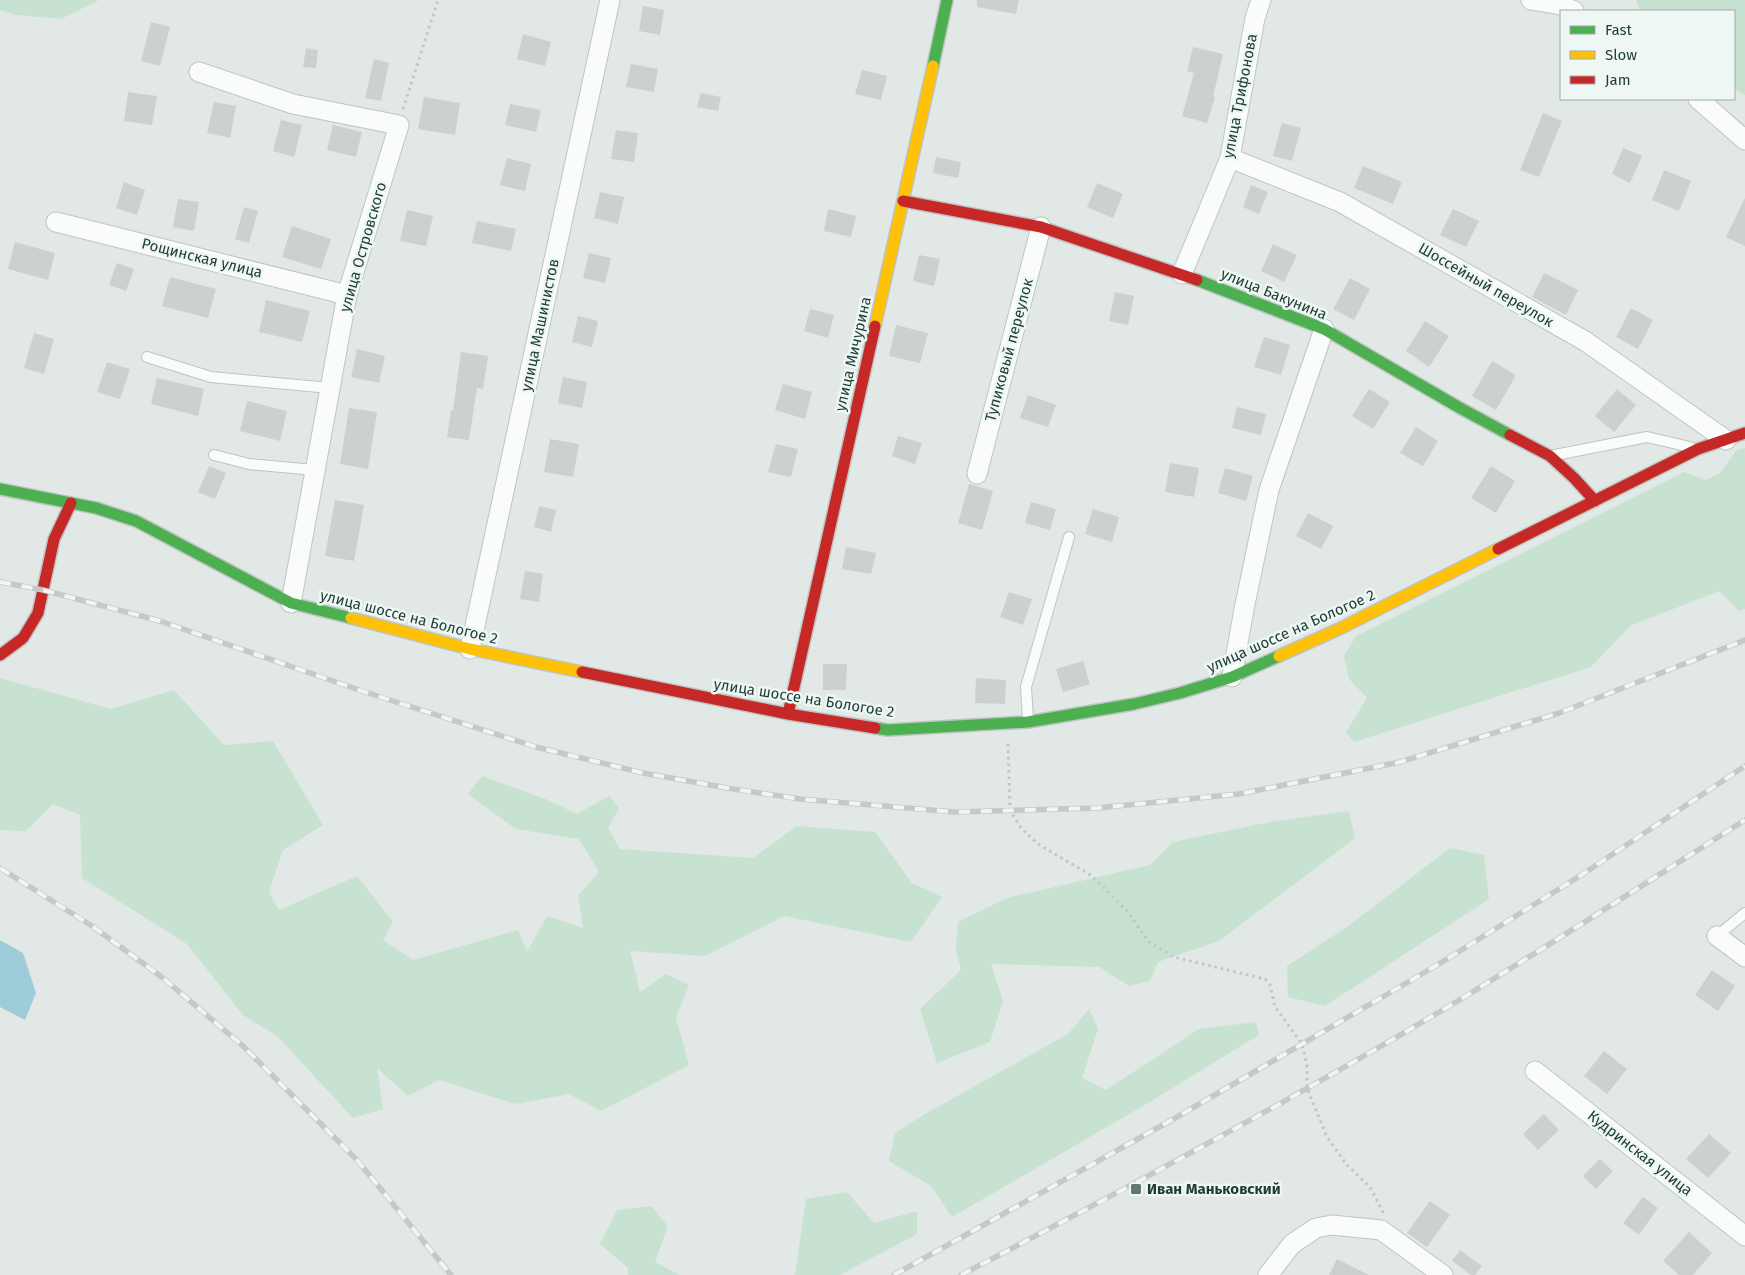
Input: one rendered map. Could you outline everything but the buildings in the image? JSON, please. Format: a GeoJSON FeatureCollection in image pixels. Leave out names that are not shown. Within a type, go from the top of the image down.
{"type":"FeatureCollection","features":[{"type":"Feature","properties":{"kind":"street","name":"улица Машинистов"},"geometry":{"type":"LineString","coordinates":[[470,649],[610,0]]}},
{"type":"Feature","properties":{"kind":"street","name":"улица Мичурина"},"geometry":{"type":"LineString","coordinates":[[788,714],[947,0]]}},
{"type":"Feature","properties":{"kind":"street","name":"улица Трифонова"},"geometry":{"type":"LineString","coordinates":[[1182,274],[1230,158],[1255,18],[1261,0]]}},
{"type":"Feature","properties":{"kind":"street"},"geometry":{"type":"LineString","coordinates":[[1531,0],[1560,5],[1572,10]]}},
{"type":"Feature","properties":{"kind":"street"},"geometry":{"type":"LineString","coordinates":[[200,72],[293,104],[399,125]]}},
{"type":"Feature","properties":{"kind":"street"},"geometry":{"type":"LineString","coordinates":[[1699,100],[1745,140]]}},
{"type":"Feature","properties":{"kind":"street","name":"улица Островского"},"geometry":{"type":"LineString","coordinates":[[291,603],[347,295],[399,125]]}},
{"type":"Feature","properties":{"kind":"street","name":"Шоссейный переулок"},"geometry":{"type":"LineString","coordinates":[[1230,158],[1349,207],[1585,341],[1726,440]]}},
{"type":"Feature","properties":{"kind":"street","name":"улица Бакунина"},"geometry":{"type":"LineString","coordinates":[[903,201],[1042,227],[1182,274],[1324,329],[1460,408],[1550,456],[1596,501]]}},
{"type":"Feature","properties":{"kind":"street","name":"Рощинская улица"},"geometry":{"type":"LineString","coordinates":[[56,222],[347,295]]}},
{"type":"Feature","properties":{"kind":"street","name":"Тупиковый переулок"},"geometry":{"type":"LineString","coordinates":[[977,474],[1042,227]]}},
{"type":"Feature","properties":{"kind":"street"},"geometry":{"type":"LineString","coordinates":[[1232,677],[1269,490],[1324,329]]}},
{"type":"Feature","properties":{"kind":"street","name":"улица шоссе на Бологое 2"},"geometry":{"type":"LineString","coordinates":[[0,489],[96,508],[136,521],[291,603],[470,649],[788,714],[888,730],[1028,722],[1134,704],[1180,693],[1232,677],[1339,629],[1698,449],[1745,433]]}},
{"type":"Feature","properties":{"kind":"street"},"geometry":{"type":"LineString","coordinates":[[0,655],[23,638],[38,613],[54,539],[72,503]]}},
{"type":"Feature","properties":{"kind":"street"},"geometry":{"type":"LineString","coordinates":[[1717,936],[1745,957]]}},
{"type":"Feature","properties":{"kind":"street","name":"Кудринская улица"},"geometry":{"type":"LineString","coordinates":[[1536,1071],[1745,1236]]}},
{"type":"Feature","properties":{"kind":"street"},"geometry":{"type":"LineString","coordinates":[[1268,1275],[1292,1244],[1316,1228],[1332,1224],[1381,1230],[1443,1275]]}},
{"type":"Feature","properties":{"kind":"lane"},"geometry":{"type":"LineString","coordinates":[[147,357],[211,377],[330,388]]}},
{"type":"Feature","properties":{"kind":"lane"},"geometry":{"type":"LineString","coordinates":[[1550,456],[1647,437],[1698,449]]}},
{"type":"Feature","properties":{"kind":"lane"},"geometry":{"type":"LineString","coordinates":[[214,455],[249,464],[315,470]]}},
{"type":"Feature","properties":{"kind":"lane"},"geometry":{"type":"LineString","coordinates":[[1028,722],[1026,687],[1069,537]]}},
{"type":"Feature","properties":{"kind":"lane"},"geometry":{"type":"LineString","coordinates":[[1717,936],[1745,913]]}},
{"type":"Feature","properties":{"kind":"path"},"geometry":{"type":"LineString","coordinates":[[399,125],[438,0]]}},
{"type":"Feature","properties":{"kind":"path"},"geometry":{"type":"LineString","coordinates":[[1007,723],[1010,810],[1021,828],[1038,844],[1092,876],[1127,911],[1149,942],[1174,957],[1266,979],[1270,985],[1275,1007],[1302,1044],[1307,1065],[1307,1088],[1327,1137],[1347,1165],[1370,1186],[1396,1242]]}},
{"type":"Feature","properties":{"kind":"green space"},"geometry":{"type":"Polygon","coordinates":[[[0,0],[99,0],[61,19],[17,15],[0,10],[0,0]]]}},
{"type":"Feature","properties":{"kind":"green space"},"geometry":{"type":"Polygon","coordinates":[[[1636,0],[1745,0],[1745,95],[1735,90],[1735,10],[1640,10],[1636,0]]]}},
{"type":"Feature","properties":{"kind":"green space"},"geometry":{"type":"Polygon","coordinates":[[[1745,448],[1745,609],[1739,611],[1719,591],[1630,626],[1591,667],[1354,742],[1346,732],[1367,698],[1349,679],[1344,656],[1356,636],[1684,472],[1705,480],[1719,474],[1737,450],[1745,448]]]}},
{"type":"Feature","properties":{"kind":"green space"},"geometry":{"type":"Polygon","coordinates":[[[0,678],[111,709],[174,690],[224,745],[273,741],[323,825],[283,850],[269,892],[279,910],[357,876],[393,922],[383,940],[413,960],[518,930],[527,952],[547,916],[583,928],[578,896],[599,872],[579,839],[516,829],[468,794],[482,776],[548,800],[577,814],[609,796],[619,808],[608,828],[620,849],[753,858],[797,826],[875,832],[912,883],[942,897],[911,942],[784,916],[705,956],[630,951],[640,992],[666,974],[689,985],[676,1018],[689,1065],[601,1111],[569,1094],[516,1104],[439,1080],[408,1096],[377,1068],[383,1109],[353,1118],[278,1037],[243,1015],[187,944],[82,878],[80,815],[53,804],[26,831],[0,830],[0,678]]]}},
{"type":"Feature","properties":{"kind":"green space"},"geometry":{"type":"Polygon","coordinates":[[[1349,811],[1355,838],[1219,941],[1158,962],[1150,981],[1129,986],[1099,967],[991,964],[1003,1001],[990,1042],[937,1063],[920,1009],[961,970],[956,949],[958,922],[1007,898],[1150,865],[1173,842],[1275,821],[1349,811]]]}},
{"type":"Feature","properties":{"kind":"green space"},"geometry":{"type":"Polygon","coordinates":[[[1450,848],[1484,855],[1489,899],[1325,1006],[1288,997],[1287,966],[1347,927],[1450,848]]]}},
{"type":"Feature","properties":{"kind":"green space"},"geometry":{"type":"Polygon","coordinates":[[[1089,1009],[1098,1029],[1082,1078],[1106,1090],[1199,1029],[1256,1022],[1259,1035],[1143,1106],[952,1217],[931,1186],[889,1161],[895,1133],[925,1114],[1068,1034],[1089,1009]]]}},
{"type":"Feature","properties":{"kind":"green space"},"geometry":{"type":"Polygon","coordinates":[[[847,1192],[874,1223],[917,1211],[917,1234],[840,1275],[795,1275],[806,1199],[847,1192]]]}},
{"type":"Feature","properties":{"kind":"green space"},"geometry":{"type":"Polygon","coordinates":[[[651,1206],[668,1226],[655,1262],[680,1275],[628,1275],[628,1268],[600,1244],[617,1210],[651,1206]]]}},
{"type":"Feature","properties":{"kind":"water"},"geometry":{"type":"Polygon","coordinates":[[[0,940],[23,953],[36,993],[25,1020],[0,1007],[0,940]]]}},
{"type":"Feature","properties":{"kind":"railway"},"geometry":{"type":"LineString","coordinates":[[0,582],[43,590],[160,621],[362,691],[536,747],[643,773],[800,799],[955,812],[1097,808],[1239,794],[1400,762],[1559,713],[1745,640]]}},
{"type":"Feature","properties":{"kind":"railway"},"geometry":{"type":"LineString","coordinates":[[894,1275],[1177,1117],[1439,964],[1583,874],[1745,766]]}},
{"type":"Feature","properties":{"kind":"railway"},"geometry":{"type":"LineString","coordinates":[[961,1275],[1210,1142],[1395,1038],[1529,957],[1745,820]]}},
{"type":"Feature","properties":{"kind":"railway"},"geometry":{"type":"LineString","coordinates":[[0,868],[92,926],[163,978],[243,1046],[357,1160],[451,1275]]}},
{"type":"Feature","properties":{"kind":"traffic: fast"},"geometry":{"type":"LineString","coordinates":[[933,66],[947,0]]}},
{"type":"Feature","properties":{"kind":"traffic: fast"},"geometry":{"type":"LineString","coordinates":[[1197,280],[1324,329],[1510,435]]}},
{"type":"Feature","properties":{"kind":"traffic: fast"},"geometry":{"type":"LineString","coordinates":[[0,489],[96,508],[136,521],[291,603],[351,618]]}},
{"type":"Feature","properties":{"kind":"traffic: fast"},"geometry":{"type":"LineString","coordinates":[[875,728],[888,730],[1028,722],[1134,704],[1180,693],[1232,677],[1279,656]]}},
{"type":"Feature","properties":{"kind":"traffic: slow"},"geometry":{"type":"LineString","coordinates":[[875,326],[933,66]]}},
{"type":"Feature","properties":{"kind":"traffic: slow"},"geometry":{"type":"LineString","coordinates":[[1279,656],[1339,629],[1498,549]]}},
{"type":"Feature","properties":{"kind":"traffic: slow"},"geometry":{"type":"LineString","coordinates":[[351,618],[470,649],[582,672]]}},
{"type":"Feature","properties":{"kind":"traffic: jam"},"geometry":{"type":"LineString","coordinates":[[903,201],[1041,227],[1197,280]]}},
{"type":"Feature","properties":{"kind":"traffic: jam"},"geometry":{"type":"LineString","coordinates":[[788,714],[875,326]]}},
{"type":"Feature","properties":{"kind":"traffic: jam"},"geometry":{"type":"LineString","coordinates":[[1498,549],[1698,449],[1745,433]]}},
{"type":"Feature","properties":{"kind":"traffic: jam"},"geometry":{"type":"LineString","coordinates":[[1510,435],[1550,456],[1595,501]]}},
{"type":"Feature","properties":{"kind":"traffic: jam"},"geometry":{"type":"LineString","coordinates":[[0,655],[23,638],[38,613],[54,539],[71,503]]}},
{"type":"Feature","properties":{"kind":"traffic: jam"},"geometry":{"type":"LineString","coordinates":[[582,672],[788,714],[875,728]]}},
{"type":"Feature","properties":{"kind":"place","name":"Иван Маньковский"},"geometry":{"type":"Point","coordinates":[1136,1189]}}]}
